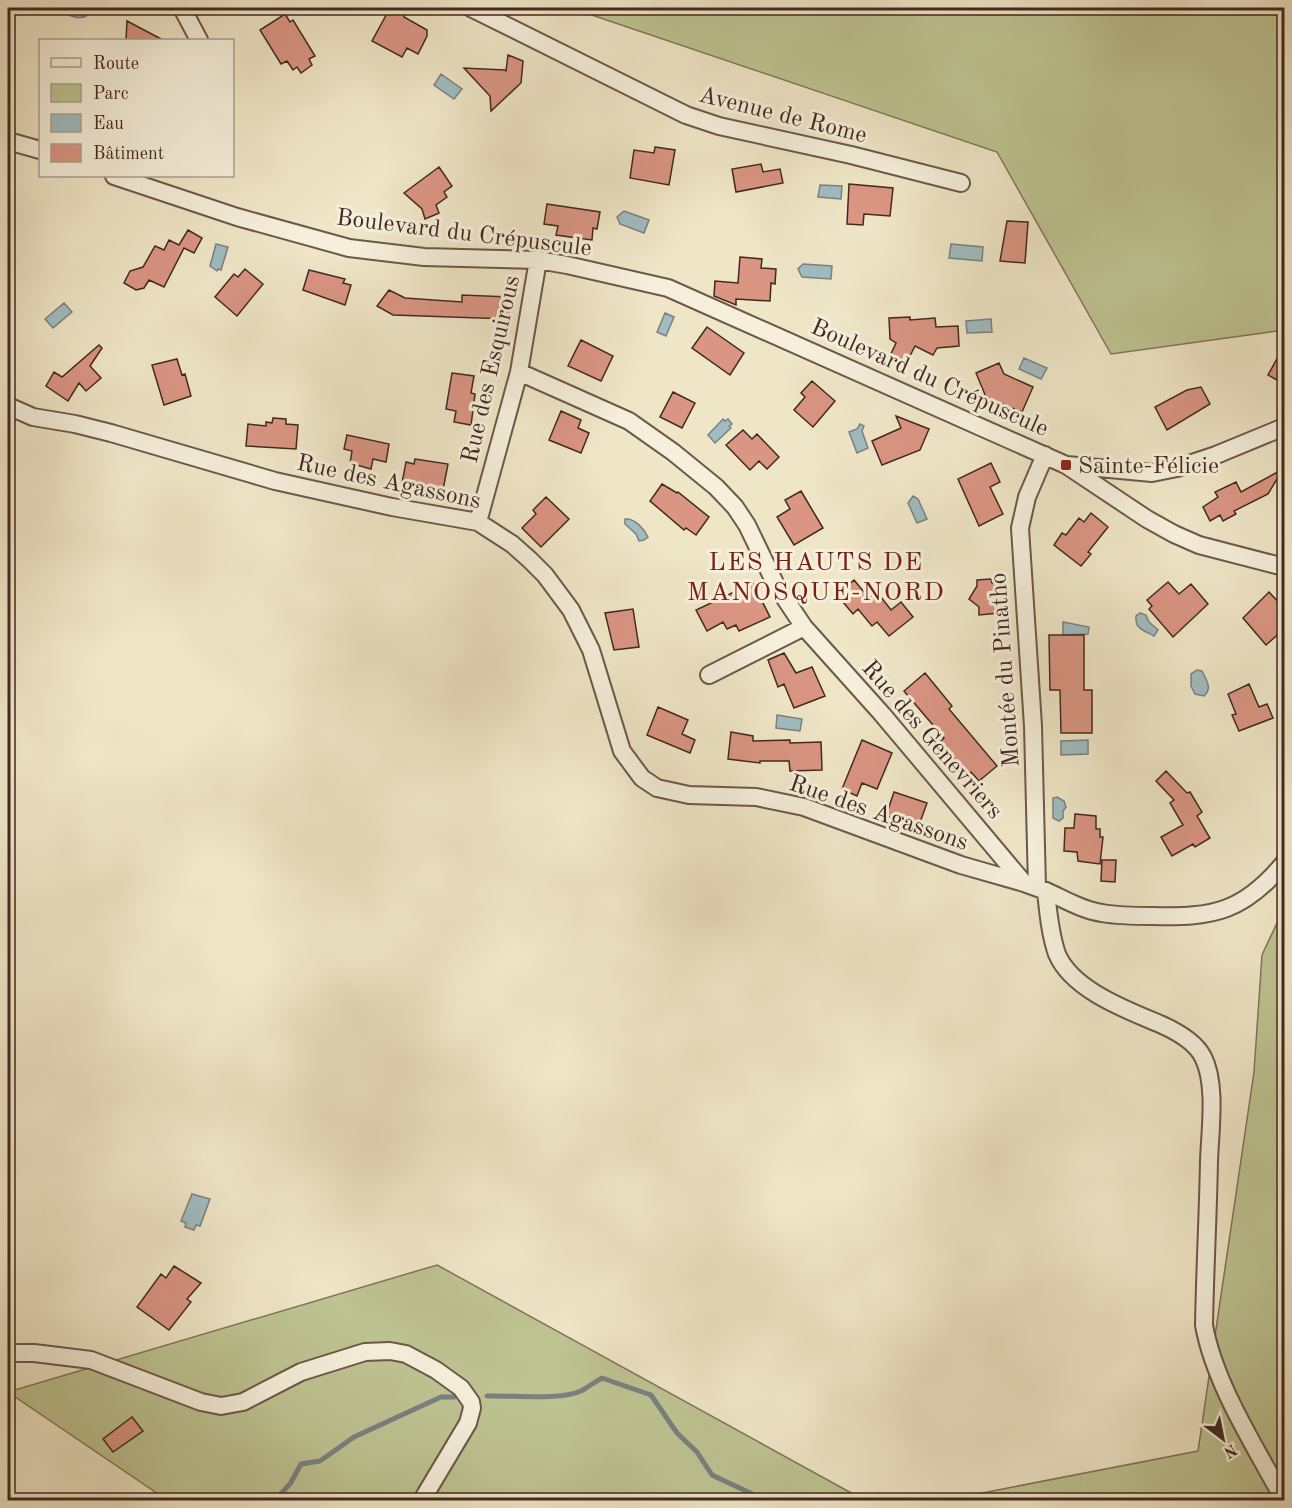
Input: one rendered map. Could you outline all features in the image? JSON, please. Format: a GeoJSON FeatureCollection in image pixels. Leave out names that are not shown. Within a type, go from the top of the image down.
{"type":"FeatureCollection","features":[{"type":"Feature","properties":{"kind":"street"},"geometry":{"type":"LineString","coordinates":[[182,8],[198,39]]}},
{"type":"Feature","properties":{"kind":"street","name":"Avenue de Rome"},"geometry":{"type":"LineString","coordinates":[[471,8],[686,115],[719,126],[962,183]]}},
{"type":"Feature","properties":{"kind":"street"},"geometry":{"type":"LineString","coordinates":[[8,141],[39,150]]}},
{"type":"Feature","properties":{"kind":"street","name":"Boulevard du Crépuscule"},"geometry":{"type":"LineString","coordinates":[[117,177],[237,217],[349,248],[424,257],[538,260],[653,284],[685,294],[1066,465]]}},
{"type":"Feature","properties":{"kind":"street","name":"Rue des Esquirous"},"geometry":{"type":"LineString","coordinates":[[477,522],[519,372],[538,260]]}},
{"type":"Feature","properties":{"kind":"street","name":"Rue des Genevriers"},"geometry":{"type":"LineString","coordinates":[[519,372],[629,421],[673,452],[716,487],[735,507],[747,525],[776,585],[804,627],[1036,887]]}},
{"type":"Feature","properties":{"kind":"street","name":"Rue des Agassons"},"geometry":{"type":"LineString","coordinates":[[8,406],[33,417],[111,433],[275,481],[392,507],[477,522],[512,544],[530,560],[545,575],[571,610],[591,650],[621,751],[642,778],[657,788],[689,795],[756,797],[804,807],[961,865],[1036,887],[1100,913],[1199,916],[1222,910],[1239,903],[1258,890],[1284,863]]}},
{"type":"Feature","properties":{"kind":"street"},"geometry":{"type":"LineString","coordinates":[[1066,465],[1152,473],[1177,468],[1216,455],[1284,427]]}},
{"type":"Feature","properties":{"kind":"street","name":"Montée du Pinatho"},"geometry":{"type":"LineString","coordinates":[[1045,455],[1027,497],[1020,528],[1033,726],[1036,887],[1054,945],[1065,969],[1093,992],[1131,1012],[1169,1028],[1186,1039],[1197,1048],[1206,1065],[1211,1102],[1204,1325],[1215,1365],[1284,1500]]}},
{"type":"Feature","properties":{"kind":"street"},"geometry":{"type":"LineString","coordinates":[[1066,465],[1147,519],[1174,534],[1199,545],[1284,567]]}},
{"type":"Feature","properties":{"kind":"street"},"geometry":{"type":"LineString","coordinates":[[709,675],[804,627]]}},
{"type":"Feature","properties":{"kind":"street"},"geometry":{"type":"LineString","coordinates":[[8,1353],[34,1353],[91,1360],[201,1402],[221,1406],[243,1402],[301,1372],[365,1353],[390,1351],[406,1354],[424,1362],[461,1388],[467,1395],[472,1408],[468,1423],[422,1500]]}},
{"type":"Feature","properties":{"kind":"green space"},"geometry":{"type":"Polygon","coordinates":[[[571,8],[1284,8],[1284,330],[1111,354],[997,152],[571,8]]]}},
{"type":"Feature","properties":{"kind":"green space"},"geometry":{"type":"Polygon","coordinates":[[[1284,908],[1284,1500],[946,1500],[1198,1451],[1254,1072],[1262,955],[1284,908]]]}},
{"type":"Feature","properties":{"kind":"green space"},"geometry":{"type":"Polygon","coordinates":[[[437,1265],[864,1500],[167,1500],[8,1392],[437,1265]]]}},
{"type":"Feature","properties":{"kind":"water"},"geometry":{"type":"Polygon","coordinates":[[[65,8],[86,8],[89,13],[81,18],[75,17],[66,14],[65,8]]]}},
{"type":"Feature","properties":{"kind":"water"},"geometry":{"type":"Polygon","coordinates":[[[441,74],[462,89],[454,99],[434,85],[441,74]]]}},
{"type":"Feature","properties":{"kind":"water"},"geometry":{"type":"Polygon","coordinates":[[[820,185],[842,186],[841,199],[818,197],[820,185]]]}},
{"type":"Feature","properties":{"kind":"water"},"geometry":{"type":"Polygon","coordinates":[[[624,211],[649,220],[644,233],[620,224],[617,217],[624,211]]]}},
{"type":"Feature","properties":{"kind":"water"},"geometry":{"type":"Polygon","coordinates":[[[216,244],[228,247],[221,270],[217,271],[210,266],[216,244]]]}},
{"type":"Feature","properties":{"kind":"water"},"geometry":{"type":"Polygon","coordinates":[[[951,244],[983,247],[982,261],[949,258],[951,244]]]}},
{"type":"Feature","properties":{"kind":"water"},"geometry":{"type":"Polygon","coordinates":[[[803,264],[832,266],[831,279],[802,277],[798,269],[803,264]]]}},
{"type":"Feature","properties":{"kind":"water"},"geometry":{"type":"Polygon","coordinates":[[[64,303],[72,312],[53,328],[45,319],[64,303]]]}},
{"type":"Feature","properties":{"kind":"water"},"geometry":{"type":"Polygon","coordinates":[[[665,313],[674,317],[666,336],[657,332],[665,313]]]}},
{"type":"Feature","properties":{"kind":"water"},"geometry":{"type":"Polygon","coordinates":[[[991,319],[992,332],[967,333],[966,321],[991,319]]]}},
{"type":"Feature","properties":{"kind":"water"},"geometry":{"type":"Polygon","coordinates":[[[1024,358],[1047,368],[1041,379],[1019,369],[1024,358]]]}},
{"type":"Feature","properties":{"kind":"water"},"geometry":{"type":"Polygon","coordinates":[[[723,419],[725,421],[728,419],[732,424],[729,426],[731,428],[715,443],[708,435],[723,419]]]}},
{"type":"Feature","properties":{"kind":"water"},"geometry":{"type":"Polygon","coordinates":[[[860,424],[864,426],[862,431],[868,448],[857,453],[849,432],[857,429],[860,424]]]}},
{"type":"Feature","properties":{"kind":"water"},"geometry":{"type":"Polygon","coordinates":[[[913,496],[918,499],[927,519],[917,523],[908,503],[913,496]]]}},
{"type":"Feature","properties":{"kind":"water"},"geometry":{"type":"Polygon","coordinates":[[[625,519],[636,522],[648,537],[639,541],[636,534],[625,524],[625,519]]]}},
{"type":"Feature","properties":{"kind":"water"},"geometry":{"type":"Polygon","coordinates":[[[1140,613],[1146,615],[1149,622],[1158,630],[1154,636],[1137,624],[1136,616],[1140,613]]]}},
{"type":"Feature","properties":{"kind":"water"},"geometry":{"type":"Polygon","coordinates":[[[1063,622],[1089,627],[1088,634],[1063,635],[1063,622]]]}},
{"type":"Feature","properties":{"kind":"water"},"geometry":{"type":"Polygon","coordinates":[[[1197,670],[1202,671],[1208,684],[1207,693],[1204,696],[1195,694],[1191,686],[1191,674],[1197,670]]]}},
{"type":"Feature","properties":{"kind":"water"},"geometry":{"type":"Polygon","coordinates":[[[777,715],[802,719],[800,731],[776,728],[777,715]]]}},
{"type":"Feature","properties":{"kind":"water"},"geometry":{"type":"Polygon","coordinates":[[[1088,740],[1088,754],[1061,755],[1061,741],[1088,740]]]}},
{"type":"Feature","properties":{"kind":"water"},"geometry":{"type":"Polygon","coordinates":[[[1057,797],[1064,801],[1066,807],[1063,811],[1063,818],[1059,821],[1053,818],[1053,798],[1057,797]]]}},
{"type":"Feature","properties":{"kind":"water"},"geometry":{"type":"Polygon","coordinates":[[[192,1194],[210,1199],[200,1226],[196,1225],[194,1230],[185,1227],[186,1223],[181,1221],[192,1194]]]}},
{"type":"Feature","properties":{"kind":"building"},"geometry":{"type":"Polygon","coordinates":[[[390,8],[406,13],[404,17],[427,30],[427,36],[418,54],[407,48],[402,57],[372,41],[390,8]]]}},
{"type":"Feature","properties":{"kind":"building"},"geometry":{"type":"Polygon","coordinates":[[[285,14],[290,22],[293,20],[315,56],[309,59],[312,65],[301,73],[297,67],[293,70],[287,61],[281,64],[260,30],[285,14]]]}},
{"type":"Feature","properties":{"kind":"building"},"geometry":{"type":"Polygon","coordinates":[[[127,21],[161,39],[126,39],[127,21]]]}},
{"type":"Feature","properties":{"kind":"building"},"geometry":{"type":"Polygon","coordinates":[[[508,55],[523,61],[521,83],[491,111],[490,96],[464,68],[506,71],[508,55]]]}},
{"type":"Feature","properties":{"kind":"building"},"geometry":{"type":"Polygon","coordinates":[[[655,147],[675,150],[669,185],[630,178],[634,150],[654,153],[655,147]]]}},
{"type":"Feature","properties":{"kind":"building"},"geometry":{"type":"Polygon","coordinates":[[[761,164],[763,172],[780,169],[783,183],[736,192],[732,169],[761,164]]]}},
{"type":"Feature","properties":{"kind":"building"},"geometry":{"type":"Polygon","coordinates":[[[439,167],[452,186],[444,192],[447,197],[436,205],[439,213],[425,219],[422,209],[404,193],[439,167]]]}},
{"type":"Feature","properties":{"kind":"building"},"geometry":{"type":"Polygon","coordinates":[[[849,184],[893,188],[890,216],[864,214],[863,225],[847,224],[849,184]]]}},
{"type":"Feature","properties":{"kind":"building"},"geometry":{"type":"Polygon","coordinates":[[[547,204],[600,212],[597,229],[593,228],[592,240],[556,235],[558,226],[544,224],[547,204]]]}},
{"type":"Feature","properties":{"kind":"building"},"geometry":{"type":"Polygon","coordinates":[[[1007,221],[1028,222],[1025,263],[1000,261],[1007,221]]]}},
{"type":"Feature","properties":{"kind":"building"},"geometry":{"type":"Polygon","coordinates":[[[188,230],[202,238],[194,253],[184,248],[164,287],[149,280],[144,288],[136,290],[124,283],[130,271],[143,267],[155,246],[164,250],[169,240],[179,245],[188,230]]]}},
{"type":"Feature","properties":{"kind":"building"},"geometry":{"type":"Polygon","coordinates":[[[740,257],[762,259],[761,268],[776,269],[775,284],[771,283],[770,301],[736,299],[736,305],[714,296],[715,281],[738,283],[740,257]]]}},
{"type":"Feature","properties":{"kind":"building"},"geometry":{"type":"Polygon","coordinates":[[[245,269],[263,284],[237,316],[215,297],[234,274],[238,277],[245,269]]]}},
{"type":"Feature","properties":{"kind":"building"},"geometry":{"type":"Polygon","coordinates":[[[309,270],[345,279],[343,283],[351,285],[345,305],[303,290],[309,270]]]}},
{"type":"Feature","properties":{"kind":"building"},"geometry":{"type":"Polygon","coordinates":[[[389,290],[405,298],[462,302],[462,295],[510,297],[509,319],[393,315],[377,306],[389,290]]]}},
{"type":"Feature","properties":{"kind":"building"},"geometry":{"type":"Polygon","coordinates":[[[910,317],[910,320],[935,318],[936,327],[958,326],[959,346],[937,348],[933,355],[915,346],[906,364],[890,356],[896,343],[890,339],[889,318],[910,317]]]}},
{"type":"Feature","properties":{"kind":"building"},"geometry":{"type":"Polygon","coordinates":[[[707,327],[744,353],[730,375],[692,348],[707,327]]]}},
{"type":"Feature","properties":{"kind":"building"},"geometry":{"type":"Polygon","coordinates":[[[581,340],[613,356],[601,381],[568,366],[581,340]]]}},
{"type":"Feature","properties":{"kind":"building"},"geometry":{"type":"Polygon","coordinates":[[[99,345],[102,348],[90,366],[101,378],[86,391],[79,383],[68,401],[46,386],[54,372],[62,377],[99,345]]]}},
{"type":"Feature","properties":{"kind":"building"},"geometry":{"type":"Polygon","coordinates":[[[1284,346],[1284,384],[1268,375],[1284,346]]]}},
{"type":"Feature","properties":{"kind":"building"},"geometry":{"type":"Polygon","coordinates":[[[177,359],[182,375],[185,374],[191,396],[164,405],[152,365],[177,359]]]}},
{"type":"Feature","properties":{"kind":"building"},"geometry":{"type":"Polygon","coordinates":[[[999,363],[1004,374],[1033,387],[1022,412],[986,397],[976,373],[999,363]]]}},
{"type":"Feature","properties":{"kind":"building"},"geometry":{"type":"Polygon","coordinates":[[[452,373],[474,376],[471,393],[475,394],[471,425],[454,422],[456,411],[446,409],[452,373]]]}},
{"type":"Feature","properties":{"kind":"building"},"geometry":{"type":"Polygon","coordinates":[[[812,381],[835,401],[813,427],[794,410],[805,397],[801,393],[812,381]]]}},
{"type":"Feature","properties":{"kind":"building"},"geometry":{"type":"Polygon","coordinates":[[[1201,387],[1210,404],[1167,430],[1155,407],[1187,390],[1201,387]]]}},
{"type":"Feature","properties":{"kind":"building"},"geometry":{"type":"Polygon","coordinates":[[[673,392],[695,403],[682,428],[660,417],[673,392]]]}},
{"type":"Feature","properties":{"kind":"building"},"geometry":{"type":"Polygon","coordinates":[[[561,411],[581,420],[578,428],[589,433],[581,453],[549,440],[561,411]]]}},
{"type":"Feature","properties":{"kind":"building"},"geometry":{"type":"Polygon","coordinates":[[[896,416],[929,429],[920,450],[882,465],[872,441],[901,428],[896,416]]]}},
{"type":"Feature","properties":{"kind":"building"},"geometry":{"type":"Polygon","coordinates":[[[273,418],[286,419],[286,424],[298,425],[296,449],[246,446],[248,424],[266,426],[266,422],[272,423],[273,418]]]}},
{"type":"Feature","properties":{"kind":"building"},"geometry":{"type":"Polygon","coordinates":[[[743,430],[752,439],[757,434],[779,457],[767,469],[759,461],[750,470],[726,445],[743,430]]]}},
{"type":"Feature","properties":{"kind":"building"},"geometry":{"type":"Polygon","coordinates":[[[347,435],[389,444],[386,462],[373,459],[371,469],[350,463],[352,451],[344,449],[347,435]]]}},
{"type":"Feature","properties":{"kind":"building"},"geometry":{"type":"Polygon","coordinates":[[[415,459],[448,464],[443,490],[402,483],[406,462],[414,464],[415,459]]]}},
{"type":"Feature","properties":{"kind":"building"},"geometry":{"type":"Polygon","coordinates":[[[991,463],[1000,482],[990,487],[1003,514],[979,526],[958,479],[991,463]]]}},
{"type":"Feature","properties":{"kind":"building"},"geometry":{"type":"Polygon","coordinates":[[[1283,469],[1268,494],[1234,511],[1236,514],[1223,521],[1220,515],[1210,521],[1203,507],[1218,497],[1215,492],[1236,482],[1241,492],[1283,469]]]}},
{"type":"Feature","properties":{"kind":"building"},"geometry":{"type":"Polygon","coordinates":[[[662,484],[678,492],[709,517],[696,535],[686,528],[684,530],[650,501],[662,484]]]}},
{"type":"Feature","properties":{"kind":"building"},"geometry":{"type":"Polygon","coordinates":[[[801,491],[823,528],[794,545],[777,517],[790,509],[785,500],[801,491]]]}},
{"type":"Feature","properties":{"kind":"building"},"geometry":{"type":"Polygon","coordinates":[[[546,497],[569,519],[541,547],[522,528],[536,514],[533,510],[546,497]]]}},
{"type":"Feature","properties":{"kind":"building"},"geometry":{"type":"Polygon","coordinates":[[[1091,513],[1108,527],[1088,552],[1091,554],[1081,566],[1054,545],[1062,533],[1066,535],[1079,518],[1084,522],[1091,513]]]}},
{"type":"Feature","properties":{"kind":"building"},"geometry":{"type":"Polygon","coordinates":[[[991,579],[992,583],[998,583],[998,589],[1002,588],[1003,602],[998,603],[999,613],[979,615],[979,607],[969,599],[977,586],[977,580],[991,579]]]}},
{"type":"Feature","properties":{"kind":"building"},"geometry":{"type":"Polygon","coordinates":[[[854,580],[869,598],[877,592],[891,610],[901,602],[913,617],[889,636],[877,622],[872,626],[858,609],[853,614],[837,595],[854,580]]]}},
{"type":"Feature","properties":{"kind":"building"},"geometry":{"type":"Polygon","coordinates":[[[1168,582],[1179,594],[1191,584],[1208,604],[1173,637],[1149,609],[1152,606],[1147,600],[1168,582]]]}},
{"type":"Feature","properties":{"kind":"building"},"geometry":{"type":"Polygon","coordinates":[[[753,583],[770,617],[739,631],[736,625],[727,629],[723,622],[707,631],[696,610],[753,583]]]}},
{"type":"Feature","properties":{"kind":"building"},"geometry":{"type":"Polygon","coordinates":[[[1269,592],[1284,608],[1284,629],[1266,645],[1243,618],[1269,592]]]}},
{"type":"Feature","properties":{"kind":"building"},"geometry":{"type":"Polygon","coordinates":[[[633,609],[639,647],[614,650],[605,613],[633,609]]]}},
{"type":"Feature","properties":{"kind":"building"},"geometry":{"type":"Polygon","coordinates":[[[1049,635],[1084,635],[1084,690],[1092,690],[1092,733],[1061,733],[1060,690],[1050,690],[1049,635]]]}},
{"type":"Feature","properties":{"kind":"building"},"geometry":{"type":"Polygon","coordinates":[[[784,653],[796,673],[812,667],[825,696],[794,708],[784,684],[778,687],[768,660],[784,653]]]}},
{"type":"Feature","properties":{"kind":"building"},"geometry":{"type":"Polygon","coordinates":[[[925,673],[952,706],[949,709],[997,766],[979,781],[971,772],[968,775],[940,742],[944,738],[904,691],[925,673]]]}},
{"type":"Feature","properties":{"kind":"building"},"geometry":{"type":"Polygon","coordinates":[[[1249,684],[1259,707],[1267,704],[1273,718],[1239,731],[1232,715],[1236,714],[1228,694],[1249,684]]]}},
{"type":"Feature","properties":{"kind":"building"},"geometry":{"type":"Polygon","coordinates":[[[658,707],[688,720],[682,734],[695,740],[690,753],[647,735],[658,707]]]}},
{"type":"Feature","properties":{"kind":"building"},"geometry":{"type":"Polygon","coordinates":[[[731,732],[753,736],[753,741],[821,742],[822,770],[790,771],[789,761],[760,761],[760,763],[728,759],[731,732]]]}},
{"type":"Feature","properties":{"kind":"building"},"geometry":{"type":"Polygon","coordinates":[[[862,740],[892,753],[877,789],[862,783],[857,796],[842,789],[862,740]]]}},
{"type":"Feature","properties":{"kind":"building"},"geometry":{"type":"Polygon","coordinates":[[[1166,771],[1187,793],[1190,792],[1202,812],[1197,816],[1210,838],[1195,847],[1193,844],[1172,856],[1161,837],[1183,825],[1170,803],[1174,800],[1156,781],[1166,771]]]}},
{"type":"Feature","properties":{"kind":"building"},"geometry":{"type":"Polygon","coordinates":[[[894,792],[927,803],[919,825],[886,816],[894,792]]]}},
{"type":"Feature","properties":{"kind":"building"},"geometry":{"type":"Polygon","coordinates":[[[1075,814],[1096,816],[1096,829],[1100,829],[1100,837],[1103,837],[1100,864],[1078,861],[1077,852],[1064,851],[1065,828],[1074,828],[1075,814]]]}},
{"type":"Feature","properties":{"kind":"building"},"geometry":{"type":"Polygon","coordinates":[[[1102,860],[1116,860],[1115,882],[1101,881],[1102,860]]]}},
{"type":"Feature","properties":{"kind":"building"},"geometry":{"type":"Polygon","coordinates":[[[174,1266],[201,1283],[187,1299],[191,1302],[169,1330],[137,1307],[161,1274],[166,1278],[174,1266]]]}},
{"type":"Feature","properties":{"kind":"building"},"geometry":{"type":"Polygon","coordinates":[[[132,1417],[143,1431],[113,1452],[103,1439],[132,1417]]]}},
{"type":"Feature","properties":{"kind":"waterway"},"geometry":{"type":"LineString","coordinates":[[487,1396],[560,1396],[581,1391],[602,1378],[651,1395],[677,1433],[697,1452],[712,1475],[765,1500]]}},
{"type":"Feature","properties":{"kind":"waterway"},"geometry":{"type":"LineString","coordinates":[[275,1500],[290,1484],[301,1464],[320,1461],[354,1437],[441,1397],[454,1397]]}},
{"type":"Feature","properties":{"kind":"place","name":"Sainte-Félicie"},"geometry":{"type":"Point","coordinates":[1066,465]}},
{"type":"Feature","properties":{"kind":"district","name":"LES HAUTS DE MANOSQUE-NORD"},"geometry":{"type":"Point","coordinates":[816,576]}}]}
